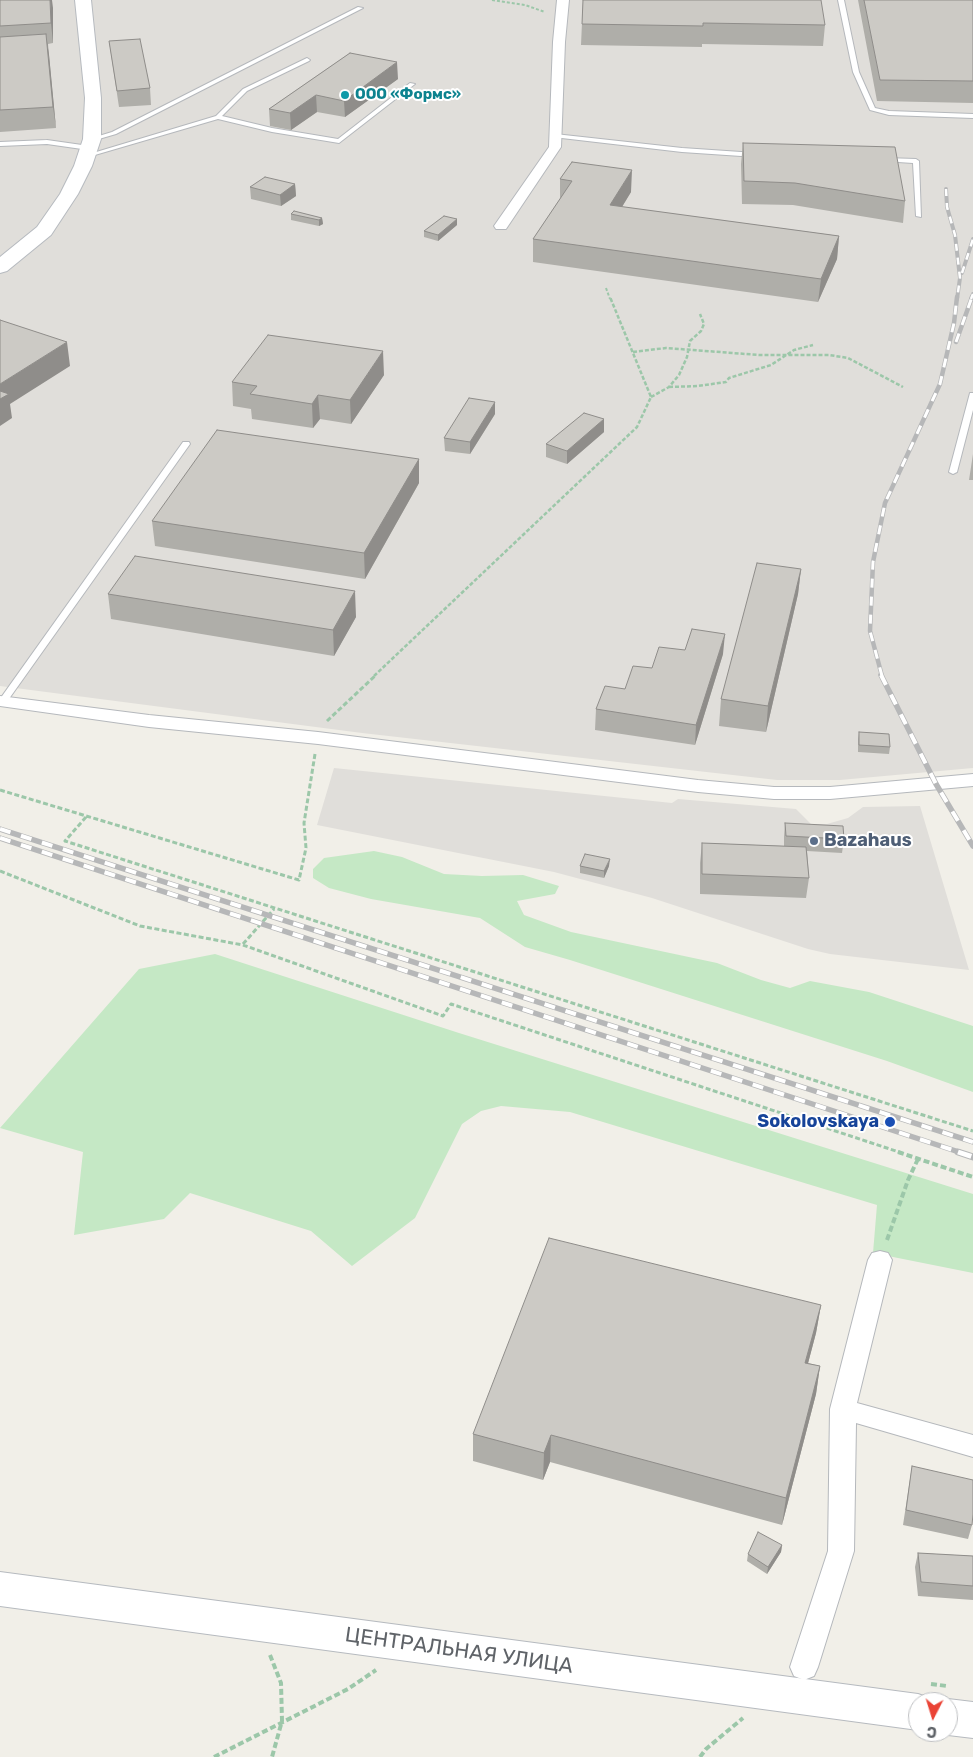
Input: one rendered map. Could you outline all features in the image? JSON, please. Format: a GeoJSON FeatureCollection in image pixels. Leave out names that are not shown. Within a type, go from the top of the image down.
{"type":"FeatureCollection","features":[{"type":"Feature","properties":{"kind":"street"},"geometry":{"type":"LineString","coordinates":[[0,267],[44,231],[69,194],[89,148],[93,98],[83,0]]}},
{"type":"Feature","properties":{"kind":"street"},"geometry":{"type":"LineString","coordinates":[[501,226],[555,147],[563,0]]}},
{"type":"Feature","properties":{"kind":"street"},"geometry":{"type":"LineString","coordinates":[[1,701],[149,721],[318,738],[698,786],[774,792],[830,793],[973,780]]}},
{"type":"Feature","properties":{"kind":"street"},"geometry":{"type":"LineString","coordinates":[[804,1667],[841,1551],[843,1409],[880,1260]]}},
{"type":"Feature","properties":{"kind":"street"},"geometry":{"type":"LineString","coordinates":[[843,1409],[973,1446]]}},
{"type":"Feature","properties":{"kind":"street","name":"ЦЕНТРАЛЬНАЯ УЛИЦА"},"geometry":{"type":"LineString","coordinates":[[0,1589],[908,1711]]}},
{"type":"Feature","properties":{"kind":"street"},"geometry":{"type":"LineString","coordinates":[[958,1718],[973,1720]]}},
{"type":"Feature","properties":{"kind":"lane"},"geometry":{"type":"LineString","coordinates":[[841,0],[856,72],[872,109],[889,114],[973,116]]}},
{"type":"Feature","properties":{"kind":"lane"},"geometry":{"type":"LineString","coordinates":[[89,148],[114,133],[360,8]]}},
{"type":"Feature","properties":{"kind":"lane"},"geometry":{"type":"LineString","coordinates":[[218,116],[245,90],[307,60]]}},
{"type":"Feature","properties":{"kind":"lane"},"geometry":{"type":"LineString","coordinates":[[0,144],[47,142],[89,148],[218,116],[272,130],[339,140],[412,84]]}},
{"type":"Feature","properties":{"kind":"lane"},"geometry":{"type":"LineString","coordinates":[[555,136],[682,150],[761,156]]}},
{"type":"Feature","properties":{"kind":"lane"},"geometry":{"type":"LineString","coordinates":[[877,160],[916,161],[919,216]]}},
{"type":"Feature","properties":{"kind":"lane"},"geometry":{"type":"LineString","coordinates":[[953,472],[973,395]]}},
{"type":"Feature","properties":{"kind":"lane"},"geometry":{"type":"LineString","coordinates":[[1,701],[186,444]]}},
{"type":"Feature","properties":{"kind":"path"},"geometry":{"type":"LineString","coordinates":[[492,0],[525,5],[562,17]]}},
{"type":"Feature","properties":{"kind":"path"},"geometry":{"type":"LineString","coordinates":[[606,288],[650,397]]}},
{"type":"Feature","properties":{"kind":"path"},"geometry":{"type":"LineString","coordinates":[[669,387],[679,374],[687,357],[690,341],[701,331],[704,324],[700,314]]}},
{"type":"Feature","properties":{"kind":"path"},"geometry":{"type":"LineString","coordinates":[[0,790],[299,880],[306,848],[304,823],[306,795],[318,738],[327,721],[637,427],[650,397],[669,387],[726,382],[729,378],[771,365],[787,354],[813,345]]}},
{"type":"Feature","properties":{"kind":"path"},"geometry":{"type":"LineString","coordinates":[[633,352],[666,348],[759,355],[829,355],[848,358],[903,387]]}},
{"type":"Feature","properties":{"kind":"path"},"geometry":{"type":"LineString","coordinates":[[86,817],[65,841],[973,1131]]}},
{"type":"Feature","properties":{"kind":"path"},"geometry":{"type":"LineString","coordinates":[[0,871],[140,926],[243,944],[443,1016],[451,1004],[973,1177]]}},
{"type":"Feature","properties":{"kind":"path"},"geometry":{"type":"LineString","coordinates":[[243,944],[274,909]]}},
{"type":"Feature","properties":{"kind":"path"},"geometry":{"type":"LineString","coordinates":[[880,1260],[908,1180],[918,1159]]}},
{"type":"Feature","properties":{"kind":"path"},"geometry":{"type":"LineString","coordinates":[[258,1624],[281,1683],[282,1721],[272,1757]]}},
{"type":"Feature","properties":{"kind":"path"},"geometry":{"type":"LineString","coordinates":[[214,1757],[348,1689],[383,1665]]}},
{"type":"Feature","properties":{"kind":"path"},"geometry":{"type":"LineString","coordinates":[[700,1757],[706,1749],[745,1716]]}},
{"type":"Feature","properties":{"kind":"shaded area"},"geometry":{"type":"Polygon","coordinates":[[[0,0],[973,0],[973,768],[840,780],[777,780],[362,733],[0,686],[0,0]]]}},
{"type":"Feature","properties":{"kind":"shaded area"},"geometry":{"type":"Polygon","coordinates":[[[334,768],[672,803],[678,799],[796,809],[811,824],[827,824],[848,818],[863,807],[920,806],[969,970],[830,954],[808,949],[652,898],[554,872],[317,825],[334,768]]]}},
{"type":"Feature","properties":{"kind":"green space"},"geometry":{"type":"Polygon","coordinates":[[[374,851],[402,857],[444,874],[482,876],[523,875],[559,886],[555,894],[517,901],[524,915],[571,932],[717,963],[761,980],[790,988],[810,981],[869,992],[973,1026],[973,1092],[887,1061],[525,947],[480,918],[371,899],[329,888],[313,878],[313,869],[324,858],[374,851]]]}},
{"type":"Feature","properties":{"kind":"green space"},"geometry":{"type":"Polygon","coordinates":[[[215,954],[459,1033],[973,1194],[973,1273],[873,1253],[877,1205],[570,1112],[501,1106],[481,1111],[462,1124],[415,1218],[352,1266],[311,1231],[190,1193],[164,1219],[74,1235],[83,1152],[0,1128],[139,969],[215,954]]]}},
{"type":"Feature","properties":{"kind":"building"},"geometry":{"type":"Polygon","coordinates":[[[0,0],[50,0],[51,23],[0,26],[0,0]]]}},
{"type":"Feature","properties":{"kind":"building"},"geometry":{"type":"Polygon","coordinates":[[[583,0],[821,0],[825,25],[703,23],[703,26],[582,24],[583,0]]]}},
{"type":"Feature","properties":{"kind":"building"},"geometry":{"type":"Polygon","coordinates":[[[864,0],[973,0],[973,81],[880,80],[864,0]]]}},
{"type":"Feature","properties":{"kind":"building"},"geometry":{"type":"Polygon","coordinates":[[[46,34],[53,107],[0,110],[0,37],[46,34]]]}},
{"type":"Feature","properties":{"kind":"building"},"geometry":{"type":"Polygon","coordinates":[[[140,39],[150,88],[117,91],[109,41],[140,39]]]}},
{"type":"Feature","properties":{"kind":"building"},"geometry":{"type":"Polygon","coordinates":[[[350,53],[397,62],[344,101],[316,95],[290,113],[269,109],[350,53]]]}},
{"type":"Feature","properties":{"kind":"building"},"geometry":{"type":"Polygon","coordinates":[[[743,143],[895,147],[905,201],[795,183],[744,181],[743,143]]]}},
{"type":"Feature","properties":{"kind":"building"},"geometry":{"type":"Polygon","coordinates":[[[572,162],[632,170],[610,205],[839,236],[821,279],[533,239],[572,181],[560,179],[572,162]]]}},
{"type":"Feature","properties":{"kind":"building"},"geometry":{"type":"Polygon","coordinates":[[[265,177],[295,184],[280,195],[250,187],[265,177]]]}},
{"type":"Feature","properties":{"kind":"building"},"geometry":{"type":"Polygon","coordinates":[[[294,211],[322,218],[319,220],[291,214],[294,211]]]}},
{"type":"Feature","properties":{"kind":"building"},"geometry":{"type":"Polygon","coordinates":[[[444,216],[457,219],[438,235],[424,231],[444,216]]]}},
{"type":"Feature","properties":{"kind":"building"},"geometry":{"type":"Polygon","coordinates":[[[0,320],[67,342],[0,384],[0,320]]]}},
{"type":"Feature","properties":{"kind":"building"},"geometry":{"type":"Polygon","coordinates":[[[268,335],[383,351],[350,400],[318,395],[312,404],[250,394],[257,386],[232,382],[268,335]]]}},
{"type":"Feature","properties":{"kind":"building"},"geometry":{"type":"Polygon","coordinates":[[[0,391],[9,394],[0,399],[0,391]]]}},
{"type":"Feature","properties":{"kind":"building"},"geometry":{"type":"Polygon","coordinates":[[[469,398],[495,402],[470,442],[444,438],[469,398]]]}},
{"type":"Feature","properties":{"kind":"building"},"geometry":{"type":"Polygon","coordinates":[[[584,413],[604,419],[567,451],[546,444],[584,413]]]}},
{"type":"Feature","properties":{"kind":"building"},"geometry":{"type":"Polygon","coordinates":[[[217,430],[419,459],[364,553],[152,521],[217,430]]]}},
{"type":"Feature","properties":{"kind":"building"},"geometry":{"type":"Polygon","coordinates":[[[135,556],[355,591],[333,630],[108,594],[135,556]]]}},
{"type":"Feature","properties":{"kind":"building"},"geometry":{"type":"Polygon","coordinates":[[[757,563],[801,569],[768,706],[721,699],[757,563]]]}},
{"type":"Feature","properties":{"kind":"building"},"geometry":{"type":"Polygon","coordinates":[[[692,629],[725,634],[696,725],[596,709],[605,686],[625,689],[633,666],[652,668],[659,647],[685,650],[692,629]]]}},
{"type":"Feature","properties":{"kind":"building"},"geometry":{"type":"Polygon","coordinates":[[[859,732],[889,734],[890,747],[859,745],[859,732]]]}},
{"type":"Feature","properties":{"kind":"building"},"geometry":{"type":"Polygon","coordinates":[[[785,823],[843,826],[844,839],[786,836],[785,823]]]}},
{"type":"Feature","properties":{"kind":"building"},"geometry":{"type":"Polygon","coordinates":[[[702,843],[806,847],[809,878],[702,874],[702,843]]]}},
{"type":"Feature","properties":{"kind":"building"},"geometry":{"type":"Polygon","coordinates":[[[585,854],[610,859],[604,871],[580,866],[585,854]]]}},
{"type":"Feature","properties":{"kind":"building"},"geometry":{"type":"Polygon","coordinates":[[[549,1238],[821,1305],[805,1363],[820,1366],[786,1498],[551,1435],[544,1453],[473,1434],[549,1238]]]}},
{"type":"Feature","properties":{"kind":"building"},"geometry":{"type":"Polygon","coordinates":[[[912,1466],[973,1480],[972,1525],[906,1510],[912,1466]]]}},
{"type":"Feature","properties":{"kind":"building"},"geometry":{"type":"Polygon","coordinates":[[[758,1532],[782,1545],[768,1567],[748,1554],[758,1532]]]}},
{"type":"Feature","properties":{"kind":"building"},"geometry":{"type":"Polygon","coordinates":[[[918,1553],[973,1556],[973,1586],[921,1582],[918,1553]]]}},
{"type":"Feature","properties":{"kind":"railway"},"geometry":{"type":"LineString","coordinates":[[946,189],[947,207],[955,235],[960,278],[957,299]]}},
{"type":"Feature","properties":{"kind":"railway"},"geometry":{"type":"LineString","coordinates":[[962,273],[973,239]]}},
{"type":"Feature","properties":{"kind":"railway"},"geometry":{"type":"LineString","coordinates":[[971,299],[973,294]]}},
{"type":"Feature","properties":{"kind":"railway"},"geometry":{"type":"LineString","coordinates":[[882,676],[870,631],[873,562],[885,503],[940,384],[954,323],[957,297]]}},
{"type":"Feature","properties":{"kind":"railway"},"geometry":{"type":"LineString","coordinates":[[956,342],[972,297]]}},
{"type":"Feature","properties":{"kind":"railway"},"geometry":{"type":"LineString","coordinates":[[881,675],[936,784],[973,846]]}},
{"type":"Feature","properties":{"kind":"railway"},"geometry":{"type":"LineString","coordinates":[[0,829],[973,1142]]}},
{"type":"Feature","properties":{"kind":"railway"},"geometry":{"type":"LineString","coordinates":[[0,838],[962,1153]]}},
{"type":"Feature","properties":{"kind":"railway"},"geometry":{"type":"LineString","coordinates":[[958,1152],[973,1157]]}},
{"type":"Feature","properties":{"kind":"place","name":"ООО «Формс»"},"geometry":{"type":"Point","coordinates":[345,95]}},
{"type":"Feature","properties":{"kind":"place","name":"Bazahaus"},"geometry":{"type":"Point","coordinates":[814,841]}},
{"type":"Feature","properties":{"kind":"place","name":"Sokolovskaya"},"geometry":{"type":"Point","coordinates":[890,1122]}}]}
